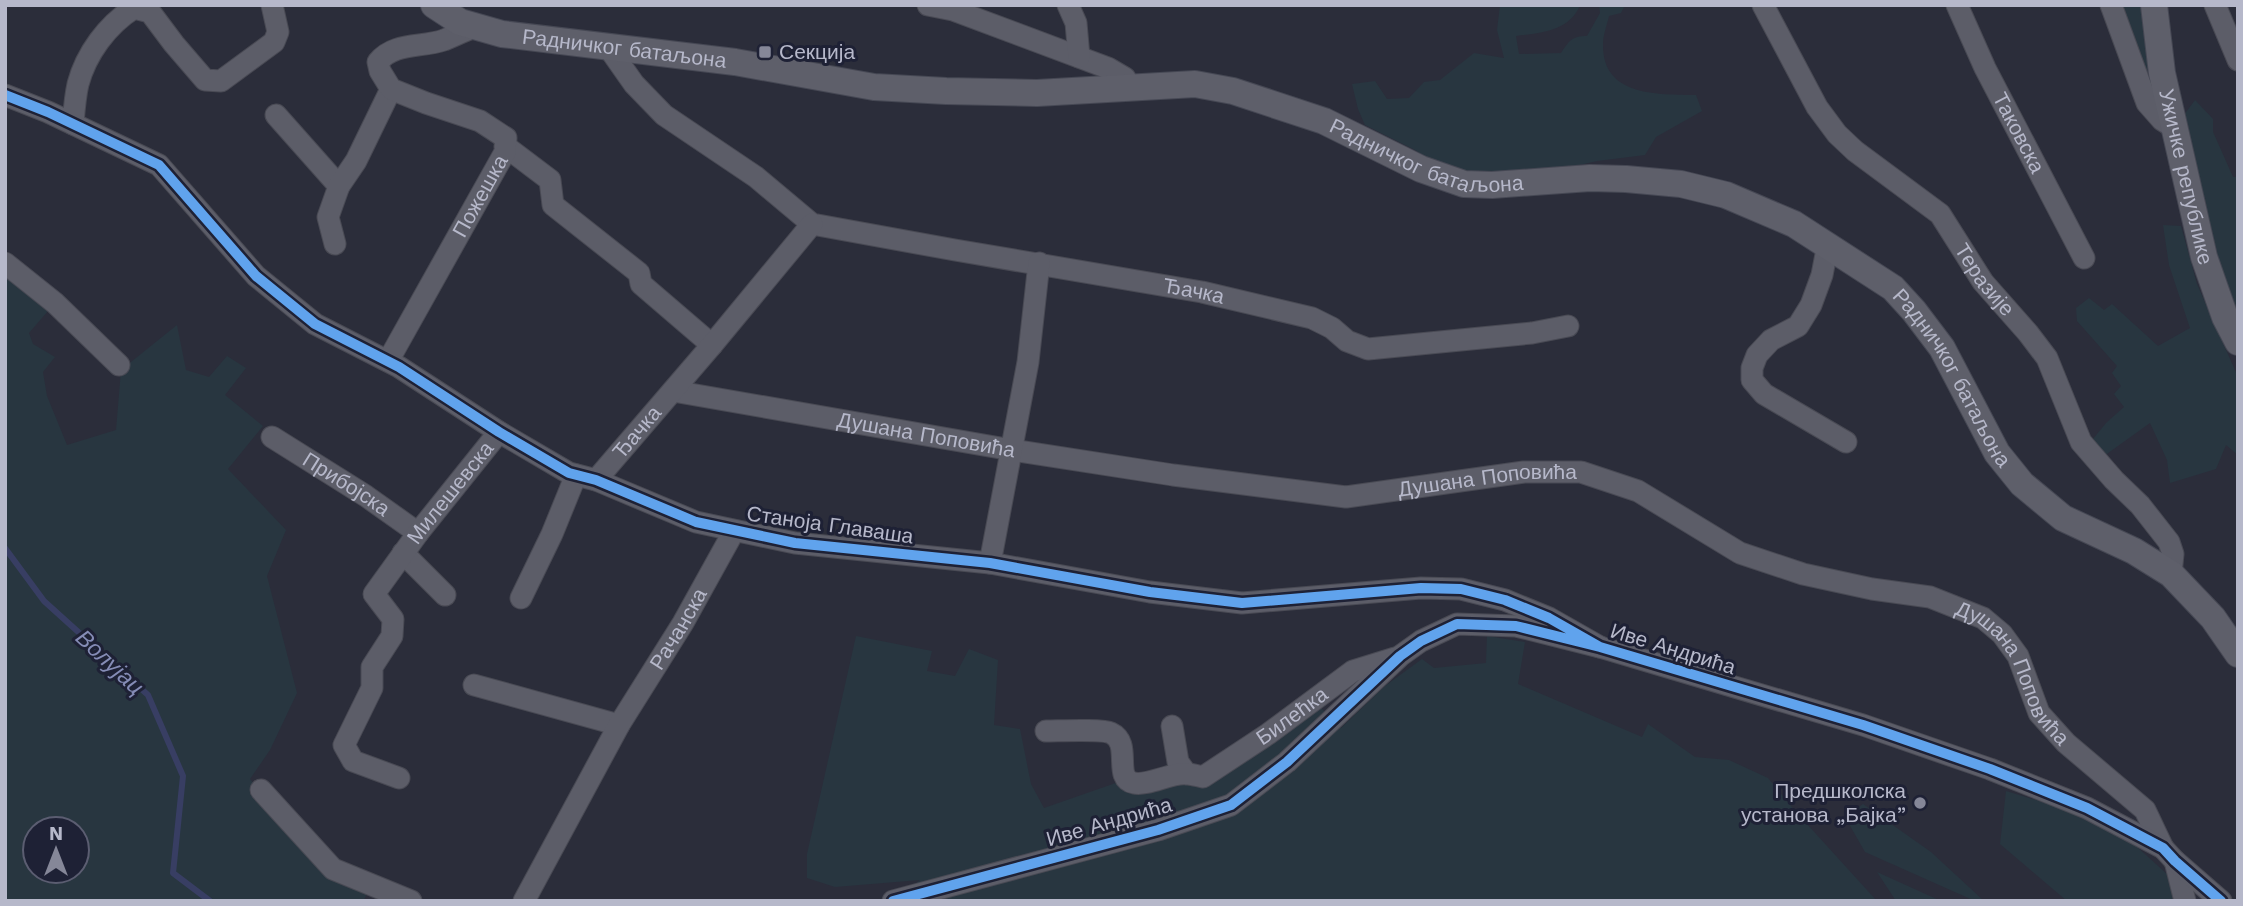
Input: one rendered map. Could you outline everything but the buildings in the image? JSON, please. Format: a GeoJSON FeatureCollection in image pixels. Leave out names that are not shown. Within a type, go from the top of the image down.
{"type":"FeatureCollection","features":[{"type":"Feature","properties":{"kind":"main road","name":"Радничког батаљона"},"geometry":{"type":"LineString","coordinates":[[434,5],[460,22],[502,34],[735,62],[874,87],[946,92],[1037,93],[1195,85],[1245,95],[1324,121],[1421,169],[1464,184],[1492,185],[1607,178],[1700,187],[1772,213],[1828,244],[1883,280],[1914,311],[1942,348],[1997,453],[2022,484],[2063,518],[2134,551],[2171,574],[2213,618],[2238,654]]}},
{"type":"Feature","properties":{"kind":"main road","name":"Ужичке републике"},"geometry":{"type":"LineString","coordinates":[[2154,5],[2162,73],[2204,257],[2225,317],[2238,342]]}},
{"type":"Feature","properties":{"kind":"street"},"geometry":{"type":"LineString","coordinates":[[72,124],[78,85],[89,55],[118,18],[115,10],[134,8],[150,12],[205,80],[221,81],[274,42],[278,32],[272,5]]}},
{"type":"Feature","properties":{"kind":"street"},"geometry":{"type":"LineString","coordinates":[[928,5],[953,10],[1079,57],[1122,76],[1130,88]]}},
{"type":"Feature","properties":{"kind":"street"},"geometry":{"type":"LineString","coordinates":[[1068,5],[1076,23],[1079,57]]}},
{"type":"Feature","properties":{"kind":"street","name":"Теразије"},"geometry":{"type":"LineString","coordinates":[[1763,5],[1817,107],[1837,134],[1940,214],[1983,282],[2047,358],[2081,442],[2140,505],[2169,542],[2173,554],[2171,574]]}},
{"type":"Feature","properties":{"kind":"street","name":"Таковска"},"geometry":{"type":"LineString","coordinates":[[1957,5],[1997,93],[2084,258]]}},
{"type":"Feature","properties":{"kind":"street"},"geometry":{"type":"LineString","coordinates":[[2111,5],[2147,103],[2162,120],[2173,127]]}},
{"type":"Feature","properties":{"kind":"street"},"geometry":{"type":"LineString","coordinates":[[2215,5],[2238,60]]}},
{"type":"Feature","properties":{"kind":"street"},"geometry":{"type":"LineString","coordinates":[[334,244],[328,217],[339,186],[356,161],[391,89],[380,71],[378,62],[394,49],[444,40],[475,27]]}},
{"type":"Feature","properties":{"kind":"street","name":"Ђачка"},"geometry":{"type":"LineString","coordinates":[[608,47],[634,85],[664,114],[756,177],[812,224],[1202,292],[1297,313],[1332,328],[1347,341],[1368,349],[1532,333],[1568,326]]}},
{"type":"Feature","properties":{"kind":"street","name":"Пожешка"},"geometry":{"type":"LineString","coordinates":[[388,361],[505,152],[506,138],[480,121],[391,89]]}},
{"type":"Feature","properties":{"kind":"street","name":"Станоја Главаша"},"geometry":{"type":"LineString","coordinates":[[5,95],[159,165],[257,276],[315,324],[388,361],[499,432],[586,478],[696,522],[795,543],[990,563],[1150,592],[1242,603],[1421,588],[1461,589],[1505,600],[1549,618],[1600,647]]}},
{"type":"Feature","properties":{"kind":"street"},"geometry":{"type":"LineString","coordinates":[[276,114],[339,186]]}},
{"type":"Feature","properties":{"kind":"street"},"geometry":{"type":"LineString","coordinates":[[505,146],[550,180],[553,205],[639,273],[641,284],[712,345]]}},
{"type":"Feature","properties":{"kind":"street","name":"Ђачка"},"geometry":{"type":"LineString","coordinates":[[586,478],[673,391],[812,224]]}},
{"type":"Feature","properties":{"kind":"street"},"geometry":{"type":"LineString","coordinates":[[1828,244],[1822,275],[1811,305],[1798,326],[1771,340],[1757,355],[1752,368],[1752,380],[1764,394],[1846,442]]}},
{"type":"Feature","properties":{"kind":"street"},"geometry":{"type":"LineString","coordinates":[[5,263],[55,303],[119,365]]}},
{"type":"Feature","properties":{"kind":"street"},"geometry":{"type":"LineString","coordinates":[[990,563],[1028,362],[1040,263]]}},
{"type":"Feature","properties":{"kind":"street","name":"Душана Поповића"},"geometry":{"type":"LineString","coordinates":[[673,391],[1012,450],[1172,475],[1346,497],[1524,472],[1581,472],[1638,491],[1740,553],[1803,574],[1872,589],[1930,597],[1983,618],[2001,634],[2018,656],[2039,713],[2066,743],[2145,810],[2169,855]]}},
{"type":"Feature","properties":{"kind":"street","name":"Милешевска"},"geometry":{"type":"LineString","coordinates":[[399,778],[353,761],[344,745],[372,688],[372,667],[392,636],[393,619],[374,594],[418,533],[499,432]]}},
{"type":"Feature","properties":{"kind":"street","name":"Прибојска"},"geometry":{"type":"LineString","coordinates":[[272,437],[366,496],[418,533]]}},
{"type":"Feature","properties":{"kind":"street"},"geometry":{"type":"LineString","coordinates":[[520,598],[552,534],[586,478]]}},
{"type":"Feature","properties":{"kind":"street","name":"Рачанска"},"geometry":{"type":"LineString","coordinates":[[524,901],[619,725],[683,623],[734,531]]}},
{"type":"Feature","properties":{"kind":"street","name":"Милешевска"},"geometry":{"type":"LineString","coordinates":[[403,553],[445,595]]}},
{"type":"Feature","properties":{"kind":"street","name":"Иве Андрића"},"geometry":{"type":"LineString","coordinates":[[893,901],[1158,830],[1231,805],[1287,762],[1400,656],[1421,641],[1457,624],[1516,626],[1600,647],[1863,725],[1990,769],[2087,808],[2169,855],[2221,901]]}},
{"type":"Feature","properties":{"kind":"street","name":"Билећка"},"geometry":{"type":"LineString","coordinates":[[1046,730],[1110,732],[1119,739],[1123,751],[1123,773],[1135,784],[1186,773],[1203,777],[1268,734],[1353,671],[1400,656]]}},
{"type":"Feature","properties":{"kind":"street"},"geometry":{"type":"LineString","coordinates":[[474,685],[619,725]]}},
{"type":"Feature","properties":{"kind":"street"},"geometry":{"type":"LineString","coordinates":[[1172,726],[1178,762],[1186,773]]}},
{"type":"Feature","properties":{"kind":"street"},"geometry":{"type":"LineString","coordinates":[[261,790],[333,869],[411,901]]}},
{"type":"Feature","properties":{"kind":"street"},"geometry":{"type":"LineString","coordinates":[[2169,855],[2185,901]]}},
{"type":"Feature","properties":{"kind":"shaded area"},"geometry":{"type":"Polygon","coordinates":[[[1500,5],[1580,5],[1575,14],[1562,25],[1544,32],[1516,36],[1519,54],[1561,53],[1571,40],[1587,36],[1600,13],[1599,5],[1625,5],[1621,13],[1609,16],[1604,37],[1605,61],[1612,74],[1635,89],[1696,95],[1702,111],[1656,137],[1645,155],[1597,161],[1505,179],[1434,164],[1415,150],[1365,125],[1352,84],[1375,81],[1387,99],[1409,98],[1424,82],[1440,80],[1474,53],[1504,58],[1497,30],[1500,5]]]}},
{"type":"Feature","properties":{"kind":"shaded area"},"geometry":{"type":"Polygon","coordinates":[[[2122,5],[2141,5],[2151,83],[2122,5]]]}},
{"type":"Feature","properties":{"kind":"shaded area"},"geometry":{"type":"Polygon","coordinates":[[[2195,100],[2213,119],[2213,132],[2233,177],[2238,177],[2238,310],[2222,277],[2184,115],[2195,100]]]}},
{"type":"Feature","properties":{"kind":"shaded area"},"geometry":{"type":"Polygon","coordinates":[[[2163,225],[2181,226],[2197,284],[2238,377],[2238,455],[2226,445],[2216,469],[2170,483],[2167,460],[2150,423],[2104,456],[2093,439],[2124,407],[2114,394],[2121,386],[2112,373],[2117,366],[2077,321],[2076,308],[2089,298],[2104,310],[2112,304],[2158,346],[2190,328],[2169,265],[2163,225]]]}},
{"type":"Feature","properties":{"kind":"shaded area"},"geometry":{"type":"Polygon","coordinates":[[[5,265],[54,304],[29,333],[33,344],[55,357],[43,372],[47,396],[67,445],[116,430],[121,370],[177,325],[186,370],[209,377],[227,356],[246,368],[225,395],[263,426],[228,469],[286,530],[267,576],[297,693],[270,750],[250,779],[308,848],[369,891],[363,901],[5,901],[5,265]]]}},
{"type":"Feature","properties":{"kind":"shaded area"},"geometry":{"type":"Polygon","coordinates":[[[856,636],[932,651],[927,671],[955,676],[969,649],[998,660],[994,725],[1020,729],[1031,784],[1044,808],[1176,762],[1210,781],[1319,706],[1341,728],[1385,686],[1422,659],[1434,668],[1486,663],[1487,636],[1525,642],[1518,684],[1642,737],[1648,724],[1695,757],[1729,760],[1768,778],[1877,901],[895,901],[920,880],[835,887],[807,878],[807,854],[856,636]]]}},
{"type":"Feature","properties":{"kind":"shaded area"},"geometry":{"type":"Polygon","coordinates":[[[2006,791],[2082,814],[2136,846],[2168,875],[2178,901],[2067,901],[2000,844],[2006,791]]]}},
{"type":"Feature","properties":{"kind":"shaded area"},"geometry":{"type":"Polygon","coordinates":[[[1863,804],[1931,852],[1984,901],[1975,901],[1865,852],[1845,817],[1863,804]]]}},
{"type":"Feature","properties":{"kind":"shaded area"},"geometry":{"type":"Polygon","coordinates":[[[1877,872],[1941,901],[1896,901],[1877,872]]]}},
{"type":"Feature","properties":{"kind":"waterway","name":"Волујац"},"geometry":{"type":"LineString","coordinates":[[5,548],[44,601],[148,695],[183,776],[173,873],[210,901]]}},
{"type":"Feature","properties":{"kind":"cycle path"},"geometry":{"type":"LineString","coordinates":[[5,95],[48,112],[159,165],[256,276],[315,324],[399,367],[499,432],[569,473],[596,480],[696,522],[795,543],[990,563],[1150,592],[1242,603],[1421,588],[1461,589],[1505,600],[1549,618],[1600,647]]}},
{"type":"Feature","properties":{"kind":"cycle path"},"geometry":{"type":"LineString","coordinates":[[893,901],[1158,830],[1231,805],[1287,762],[1400,656],[1421,641],[1457,624],[1516,626],[1600,647],[1863,725],[1990,769],[2087,808],[2163,848],[2221,901]]}},
{"type":"Feature","properties":{"kind":"place","name":"Секција"},"geometry":{"type":"Point","coordinates":[765,52]}},
{"type":"Feature","properties":{"kind":"place","name":"Предшколска установа „Бајка”"},"geometry":{"type":"Point","coordinates":[1920,803]}}]}
